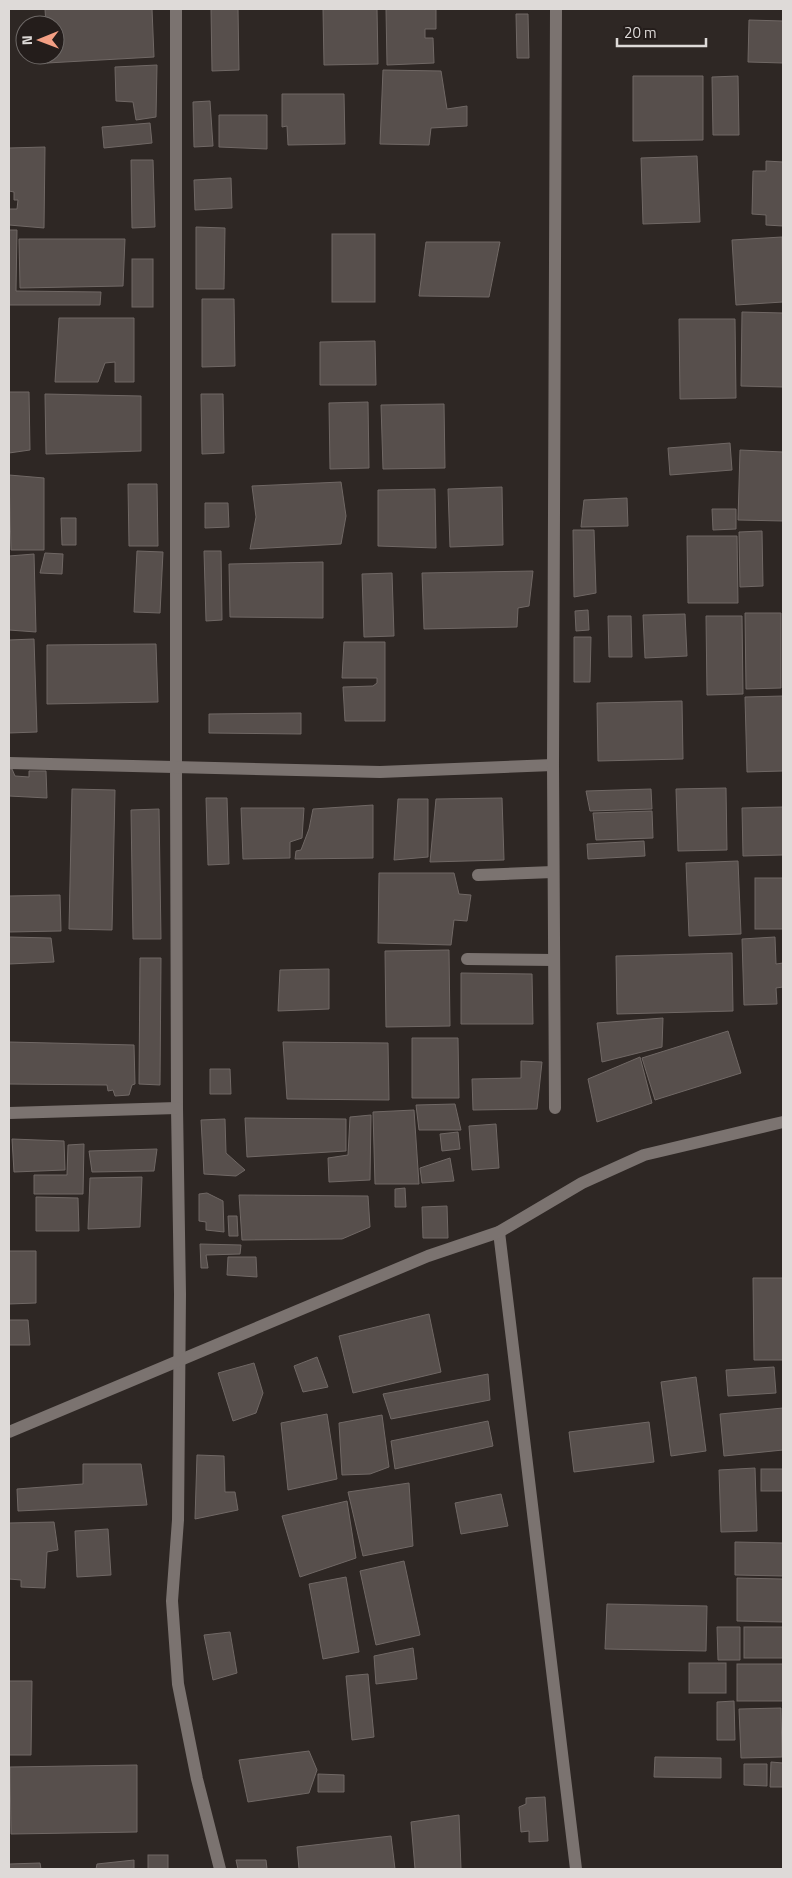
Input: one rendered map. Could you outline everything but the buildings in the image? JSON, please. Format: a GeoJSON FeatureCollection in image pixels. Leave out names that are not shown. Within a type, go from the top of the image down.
{"type":"FeatureCollection","features":[{"type":"Feature","properties":{"kind":"street"},"geometry":{"type":"LineString","coordinates":[[176,9],[177,1108],[180,1294],[178,1520],[172,1600],[177,1674],[197,1779],[220,1869]]}},
{"type":"Feature","properties":{"kind":"street"},"geometry":{"type":"LineString","coordinates":[[555,1108],[553,765],[556,9]]}},
{"type":"Feature","properties":{"kind":"street"},"geometry":{"type":"LineString","coordinates":[[9,763],[380,772],[553,765]]}},
{"type":"Feature","properties":{"kind":"street"},"geometry":{"type":"LineString","coordinates":[[478,875],[553,872]]}},
{"type":"Feature","properties":{"kind":"street"},"geometry":{"type":"LineString","coordinates":[[467,959],[554,960]]}},
{"type":"Feature","properties":{"kind":"street"},"geometry":{"type":"LineString","coordinates":[[9,1113],[177,1108]]}},
{"type":"Feature","properties":{"kind":"street"},"geometry":{"type":"LineString","coordinates":[[9,1432],[428,1256],[499,1232],[582,1183],[644,1155],[783,1122]]}},
{"type":"Feature","properties":{"kind":"street"},"geometry":{"type":"LineString","coordinates":[[499,1232],[576,1869]]}}]}
